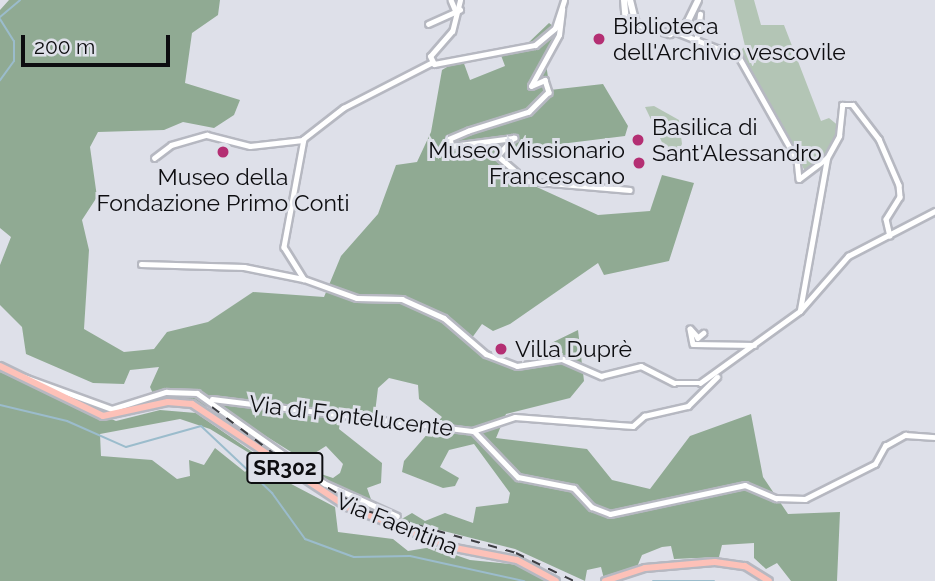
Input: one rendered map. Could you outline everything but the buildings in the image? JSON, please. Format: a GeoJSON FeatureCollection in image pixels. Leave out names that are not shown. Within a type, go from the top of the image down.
{"type":"FeatureCollection","features":[{"type":"Feature","properties":{"kind":"main road"},"geometry":{"type":"LineString","coordinates":[[624,0],[627,17],[639,26],[676,32],[698,0]]}},
{"type":"Feature","properties":{"kind":"main road"},"geometry":{"type":"LineString","coordinates":[[627,17],[630,0]]}},
{"type":"Feature","properties":{"kind":"main road","name":"Via Faentina"},"geometry":{"type":"LineString","coordinates":[[0,366],[103,416],[168,402],[192,404],[347,507],[455,548],[517,560],[556,581]]}},
{"type":"Feature","properties":{"kind":"main road"},"geometry":{"type":"LineString","coordinates":[[605,581],[645,568],[715,562],[745,566],[769,581]]}},
{"type":"Feature","properties":{"kind":"street"},"geometry":{"type":"LineString","coordinates":[[451,0],[458,11]]}},
{"type":"Feature","properties":{"kind":"street"},"geometry":{"type":"LineString","coordinates":[[432,63],[458,11],[460,0]]}},
{"type":"Feature","properties":{"kind":"street"},"geometry":{"type":"LineString","coordinates":[[564,0],[559,35],[531,86],[545,80],[549,92],[529,112],[448,141],[452,146],[514,138],[498,156],[527,181],[630,190]]}},
{"type":"Feature","properties":{"kind":"street"},"geometry":{"type":"LineString","coordinates":[[154,159],[171,145],[207,135],[250,146],[304,139],[344,108],[432,63],[535,45],[553,31],[562,9]]}},
{"type":"Feature","properties":{"kind":"street"},"geometry":{"type":"LineString","coordinates":[[428,24],[458,11]]}},
{"type":"Feature","properties":{"kind":"street"},"geometry":{"type":"LineString","coordinates":[[696,43],[700,14]]}},
{"type":"Feature","properties":{"kind":"street"},"geometry":{"type":"LineString","coordinates":[[676,32],[696,43],[719,48],[742,62],[797,160],[799,179],[827,158]]}},
{"type":"Feature","properties":{"kind":"street"},"geometry":{"type":"LineString","coordinates":[[800,310],[827,158],[839,136],[842,105],[853,105],[879,139],[899,185],[900,197],[886,219],[890,236]]}},
{"type":"Feature","properties":{"kind":"street"},"geometry":{"type":"LineString","coordinates":[[304,139],[283,237],[304,279]]}},
{"type":"Feature","properties":{"kind":"street","name":"Via di Fontelucente"},"geometry":{"type":"LineString","coordinates":[[212,399],[473,431],[514,417],[634,426],[644,416],[688,406],[718,375],[800,310],[831,270],[935,211]]}},
{"type":"Feature","properties":{"kind":"street"},"geometry":{"type":"LineString","coordinates":[[141,264],[244,267],[304,279],[357,299],[402,299],[444,318],[486,354],[517,366],[562,359],[601,376],[641,366],[682,386],[718,375]]}},
{"type":"Feature","properties":{"kind":"street"},"geometry":{"type":"LineString","coordinates":[[704,333],[698,338],[690,329],[692,344],[754,345]]}},
{"type":"Feature","properties":{"kind":"street","name":"Via Faentina"},"geometry":{"type":"LineString","coordinates":[[19,376],[107,409],[179,390],[212,399],[324,483],[397,516]]}},
{"type":"Feature","properties":{"kind":"street"},"geometry":{"type":"LineString","coordinates":[[473,431],[518,477],[574,488],[592,507],[610,514],[745,485],[776,498],[805,499],[875,464],[885,446],[905,435],[935,436]]}},
{"type":"Feature","properties":{"kind":"green space"},"geometry":{"type":"Polygon","coordinates":[[[9,0],[220,0],[218,15],[192,33],[185,83],[240,100],[234,115],[214,128],[183,122],[164,130],[98,132],[90,147],[97,197],[82,220],[89,250],[84,329],[124,352],[154,349],[167,332],[208,322],[253,292],[324,297],[341,256],[378,214],[396,165],[417,162],[431,132],[442,70],[462,58],[470,80],[505,66],[499,50],[527,44],[549,23],[561,32],[546,64],[550,90],[603,84],[628,126],[625,136],[496,152],[497,162],[517,178],[598,215],[650,211],[662,175],[694,183],[669,261],[604,275],[598,263],[510,324],[493,331],[482,324],[469,342],[484,357],[523,368],[539,349],[578,330],[584,381],[570,398],[506,414],[496,438],[587,449],[612,480],[650,489],[690,436],[751,414],[763,477],[788,514],[840,512],[837,581],[791,581],[777,563],[766,569],[754,558],[754,543],[722,545],[719,557],[674,559],[671,546],[662,547],[642,555],[637,567],[604,579],[601,567],[587,570],[585,581],[515,549],[400,520],[412,513],[425,521],[445,513],[473,523],[476,507],[508,503],[510,493],[474,444],[449,450],[440,467],[459,478],[455,486],[443,488],[402,472],[404,461],[442,417],[419,399],[418,385],[389,378],[378,388],[375,413],[341,414],[339,429],[382,463],[381,483],[367,488],[373,505],[303,468],[333,478],[340,473],[343,464],[326,446],[304,460],[211,402],[206,407],[189,399],[156,400],[150,387],[159,367],[130,370],[124,384],[93,383],[26,354],[22,327],[0,305],[0,265],[11,237],[0,228],[0,10],[9,0]]]}},
{"type":"Feature","properties":{"kind":"green space"},"geometry":{"type":"Polygon","coordinates":[[[734,0],[754,0],[761,25],[784,25],[821,121],[829,118],[840,127],[831,148],[806,173],[740,51],[745,46],[734,0]]]}},
{"type":"Feature","properties":{"kind":"green space"},"geometry":{"type":"Polygon","coordinates":[[[654,106],[679,120],[682,144],[672,163],[645,107],[654,106]]]}},
{"type":"Feature","properties":{"kind":"green space"},"geometry":{"type":"Polygon","coordinates":[[[0,372],[116,421],[160,410],[196,413],[296,482],[210,429],[180,419],[100,434],[101,456],[152,460],[177,479],[190,476],[189,460],[204,465],[215,448],[245,472],[253,464],[335,507],[338,532],[393,539],[408,551],[432,547],[470,560],[520,565],[547,581],[0,581],[0,372]]]}},
{"type":"Feature","properties":{"kind":"waterway"},"geometry":{"type":"LineString","coordinates":[[0,17],[20,0]]}},
{"type":"Feature","properties":{"kind":"waterway"},"geometry":{"type":"LineString","coordinates":[[0,19],[14,41],[14,61],[0,80]]}},
{"type":"Feature","properties":{"kind":"waterway"},"geometry":{"type":"LineString","coordinates":[[0,405],[67,421],[126,447],[201,426],[272,493],[305,539],[354,557],[410,556],[524,581]]}},
{"type":"Feature","properties":{"kind":"waterway"},"geometry":{"type":"LineString","coordinates":[[653,581],[714,581]]}},
{"type":"Feature","properties":{"kind":"railway"},"geometry":{"type":"LineString","coordinates":[[212,407],[282,460],[367,511],[516,553],[574,581]]}},
{"type":"Feature","properties":{"kind":"place","name":"Biblioteca dell'Archivio vescovile"},"geometry":{"type":"Point","coordinates":[599,39]}},
{"type":"Feature","properties":{"kind":"place","name":"Basilica di Sant'Alessandro"},"geometry":{"type":"Point","coordinates":[638,140]}},
{"type":"Feature","properties":{"kind":"place","name":"Museo della Fondazione Primo Conti"},"geometry":{"type":"Point","coordinates":[223,152]}},
{"type":"Feature","properties":{"kind":"place","name":"Museo Missionario Francescano"},"geometry":{"type":"Point","coordinates":[639,163]}},
{"type":"Feature","properties":{"kind":"place","name":"Villa Duprè"},"geometry":{"type":"Point","coordinates":[501,349]}}]}
